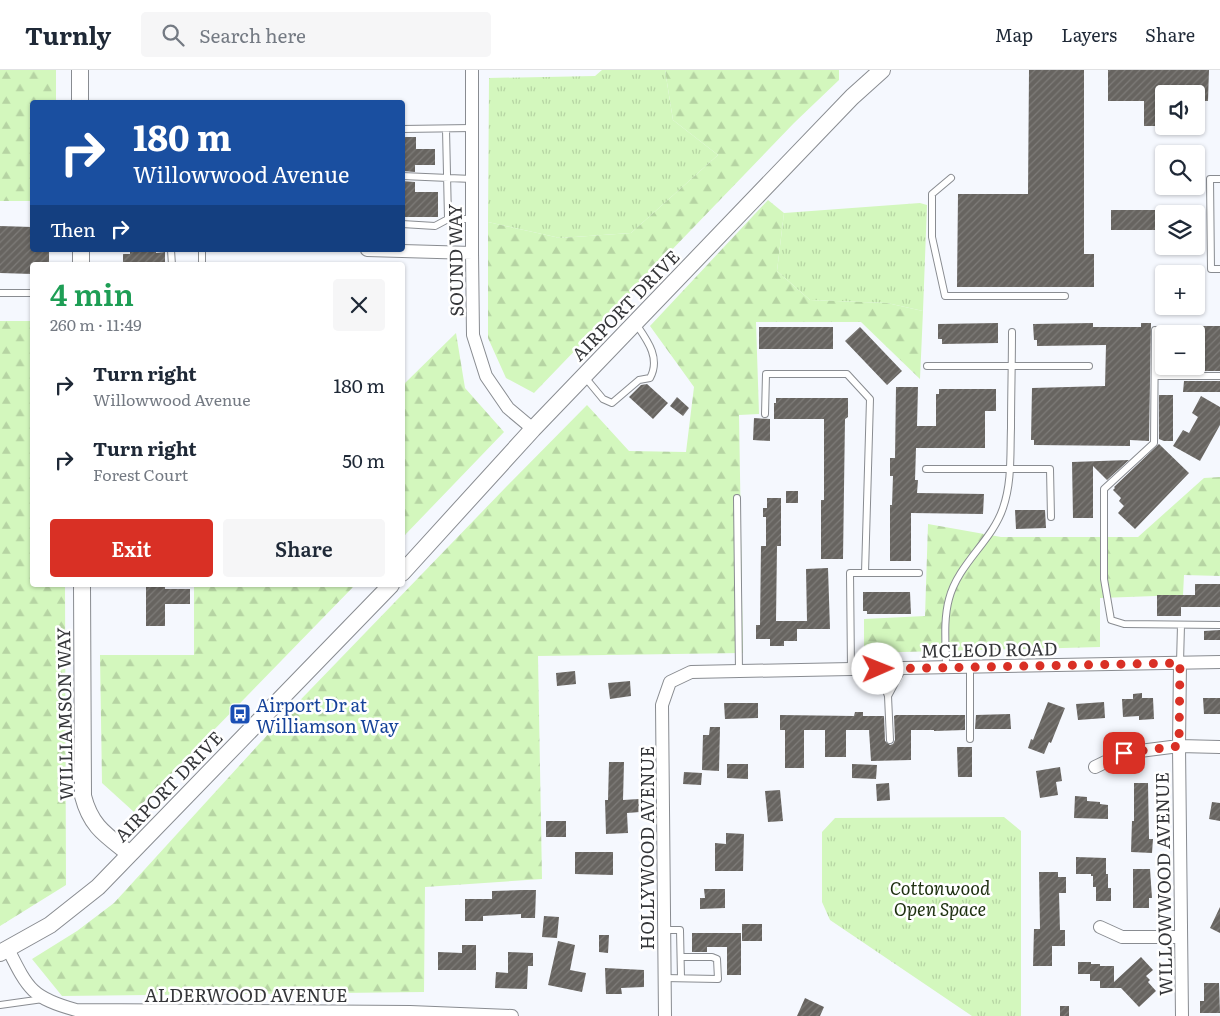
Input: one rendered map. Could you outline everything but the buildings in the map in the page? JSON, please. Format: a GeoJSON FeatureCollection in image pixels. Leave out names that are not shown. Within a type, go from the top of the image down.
{"type":"FeatureCollection","features":[{"type":"Feature","properties":{"kind":"main road"},"geometry":{"type":"LineString","coordinates":[[80,70],[80,100]]}},
{"type":"Feature","properties":{"kind":"main road","name":"AIRPORT DRIVE"},"geometry":{"type":"LineString","coordinates":[[405,570],[533,429],[852,97],[882,70]]}},
{"type":"Feature","properties":{"kind":"main road","name":"WILLIAMSON WAY"},"geometry":{"type":"LineString","coordinates":[[82,587],[82,796],[88,813],[101,830],[130,854]]}},
{"type":"Feature","properties":{"kind":"main road","name":"AIRPORT DRIVE"},"geometry":{"type":"LineString","coordinates":[[4,951],[50,925],[98,887],[389,587]]}},
{"type":"Feature","properties":{"kind":"street","name":"SOUND WAY"},"geometry":{"type":"LineString","coordinates":[[472,70],[474,335],[486,376],[508,408],[533,429]]}},
{"type":"Feature","properties":{"kind":"street"},"geometry":{"type":"LineString","coordinates":[[405,251],[472,253]]}},
{"type":"Feature","properties":{"kind":"street","name":"MCLEOD ROAD"},"geometry":{"type":"LineString","coordinates":[[670,682],[691,672],[1220,662]]}},
{"type":"Feature","properties":{"kind":"street","name":"WILLOWWOOD AVENUE"},"geometry":{"type":"LineString","coordinates":[[1180,663],[1182,1016]]}},
{"type":"Feature","properties":{"kind":"street","name":"HOLLYWOOD AVENUE"},"geometry":{"type":"LineString","coordinates":[[665,1016],[662,705],[670,682]]}},
{"type":"Feature","properties":{"kind":"street"},"geometry":{"type":"LineString","coordinates":[[1095,767],[1124,753],[1179,746],[1220,747]]}},
{"type":"Feature","properties":{"kind":"street"},"geometry":{"type":"LineString","coordinates":[[1100,927],[1122,937],[1181,937]]}},
{"type":"Feature","properties":{"kind":"street","name":"ALDERWOOD AVENUE"},"geometry":{"type":"LineString","coordinates":[[4,951],[31,989],[57,1010],[94,1012],[512,1016]]}},
{"type":"Feature","properties":{"kind":"lane"},"geometry":{"type":"LineString","coordinates":[[405,129],[472,128]]}},
{"type":"Feature","properties":{"kind":"lane"},"geometry":{"type":"LineString","coordinates":[[446,129],[448,219]]}},
{"type":"Feature","properties":{"kind":"lane"},"geometry":{"type":"LineString","coordinates":[[405,176],[472,179]]}},
{"type":"Feature","properties":{"kind":"lane"},"geometry":{"type":"LineString","coordinates":[[951,178],[932,194],[932,237],[945,296],[1065,296]]}},
{"type":"Feature","properties":{"kind":"lane"},"geometry":{"type":"LineString","coordinates":[[1220,179],[1210,180],[1210,193],[1211,269],[1220,269]]}},
{"type":"Feature","properties":{"kind":"lane"},"geometry":{"type":"LineString","coordinates":[[405,224],[435,226],[448,219],[472,219]]}},
{"type":"Feature","properties":{"kind":"lane"},"geometry":{"type":"LineString","coordinates":[[0,293],[30,293]]}},
{"type":"Feature","properties":{"kind":"lane"},"geometry":{"type":"LineString","coordinates":[[584,376],[603,399],[612,403],[639,380],[650,378],[655,370],[652,348],[636,322]]}},
{"type":"Feature","properties":{"kind":"lane"},"geometry":{"type":"LineString","coordinates":[[946,668],[945,626],[949,598],[960,575],[993,530],[1003,509],[1010,469],[1012,332]]}},
{"type":"Feature","properties":{"kind":"lane"},"geometry":{"type":"LineString","coordinates":[[927,366],[1089,366]]}},
{"type":"Feature","properties":{"kind":"lane"},"geometry":{"type":"LineString","coordinates":[[765,414],[766,374],[847,374],[870,399],[865,573]]}},
{"type":"Feature","properties":{"kind":"lane"},"geometry":{"type":"LineString","coordinates":[[1220,376],[1155,376],[1154,443],[1104,489],[1104,579],[1111,620],[1124,624],[1220,625]]}},
{"type":"Feature","properties":{"kind":"lane"},"geometry":{"type":"LineString","coordinates":[[926,469],[1050,469],[1051,517]]}},
{"type":"Feature","properties":{"kind":"lane"},"geometry":{"type":"LineString","coordinates":[[737,498],[739,671]]}},
{"type":"Feature","properties":{"kind":"lane"},"geometry":{"type":"LineString","coordinates":[[851,669],[850,573],[919,573]]}},
{"type":"Feature","properties":{"kind":"lane"},"geometry":{"type":"LineString","coordinates":[[1180,625],[1180,663]]}},
{"type":"Feature","properties":{"kind":"lane"},"geometry":{"type":"LineString","coordinates":[[970,667],[970,740]]}},
{"type":"Feature","properties":{"kind":"lane"},"geometry":{"type":"LineString","coordinates":[[888,696],[903,668]]}},
{"type":"Feature","properties":{"kind":"lane"},"geometry":{"type":"LineString","coordinates":[[878,669],[888,696],[890,740]]}},
{"type":"Feature","properties":{"kind":"lane"},"geometry":{"type":"LineString","coordinates":[[664,930],[680,930],[680,978]]}},
{"type":"Feature","properties":{"kind":"lane"},"geometry":{"type":"LineString","coordinates":[[664,978],[718,979],[717,959],[712,956],[680,956]]}},
{"type":"Feature","properties":{"kind":"lane"},"geometry":{"type":"LineString","coordinates":[[0,1005],[43,999]]}},
{"type":"Feature","properties":{"kind":"green space"},"geometry":{"type":"Polygon","coordinates":[[[0,70],[56,70],[56,100],[30,100],[30,201],[0,201],[0,70]]]}},
{"type":"Feature","properties":{"kind":"green space"},"geometry":{"type":"Polygon","coordinates":[[[602,70],[665,70],[673,120],[718,155],[631,233],[560,238],[488,222],[489,78],[595,76],[602,70]]]}},
{"type":"Feature","properties":{"kind":"green space"},"geometry":{"type":"Polygon","coordinates":[[[665,70],[839,70],[839,80],[794,123],[534,393],[506,378],[488,338],[488,222],[560,238],[631,233],[718,155],[673,120],[665,70]]]}},
{"type":"Feature","properties":{"kind":"green space"},"geometry":{"type":"Polygon","coordinates":[[[768,200],[784,213],[777,271],[810,300],[887,303],[923,311],[920,379],[861,322],[756,322],[759,414],[739,415],[743,653],[538,656],[542,879],[425,887],[424,992],[62,996],[32,959],[77,931],[114,903],[281,720],[587,405],[629,451],[686,452],[694,387],[650,326],[768,200]]]}},
{"type":"Feature","properties":{"kind":"green space"},"geometry":{"type":"Polygon","coordinates":[[[920,203],[927,205],[923,311],[887,303],[810,300],[777,271],[784,213],[920,203]]]}},
{"type":"Feature","properties":{"kind":"green space"},"geometry":{"type":"Polygon","coordinates":[[[0,321],[30,321],[30,587],[65,587],[66,885],[0,926],[0,321]]]}},
{"type":"Feature","properties":{"kind":"green space"},"geometry":{"type":"Polygon","coordinates":[[[456,333],[465,388],[504,432],[405,535],[405,383],[456,333]]]}},
{"type":"Feature","properties":{"kind":"green space"},"geometry":{"type":"Polygon","coordinates":[[[1220,477],[1220,576],[1184,575],[1183,595],[1100,598],[1100,647],[864,653],[864,619],[925,616],[928,524],[1001,537],[1138,537],[1204,478],[1220,477]]]}},
{"type":"Feature","properties":{"kind":"green space"},"geometry":{"type":"Polygon","coordinates":[[[194,587],[353,587],[134,812],[102,783],[100,655],[194,655],[194,587]]]}},
{"type":"Feature","properties":{"kind":"green space","name":"Cottonwood Open Space"},"geometry":{"type":"Polygon","coordinates":[[[1004,817],[1021,831],[1021,1016],[972,1016],[830,920],[822,902],[822,832],[835,818],[1004,817]]]}},
{"type":"Feature","properties":{"kind":"place","name":"Airport Dr at Williamson Way"},"geometry":{"type":"Point","coordinates":[240,714]}},
{"type":"Feature","properties":{"kind":"route"},"geometry":{"type":"LineString","coordinates":[[878,669],[1180,663],[1179,746],[1124,753]]}}]}
